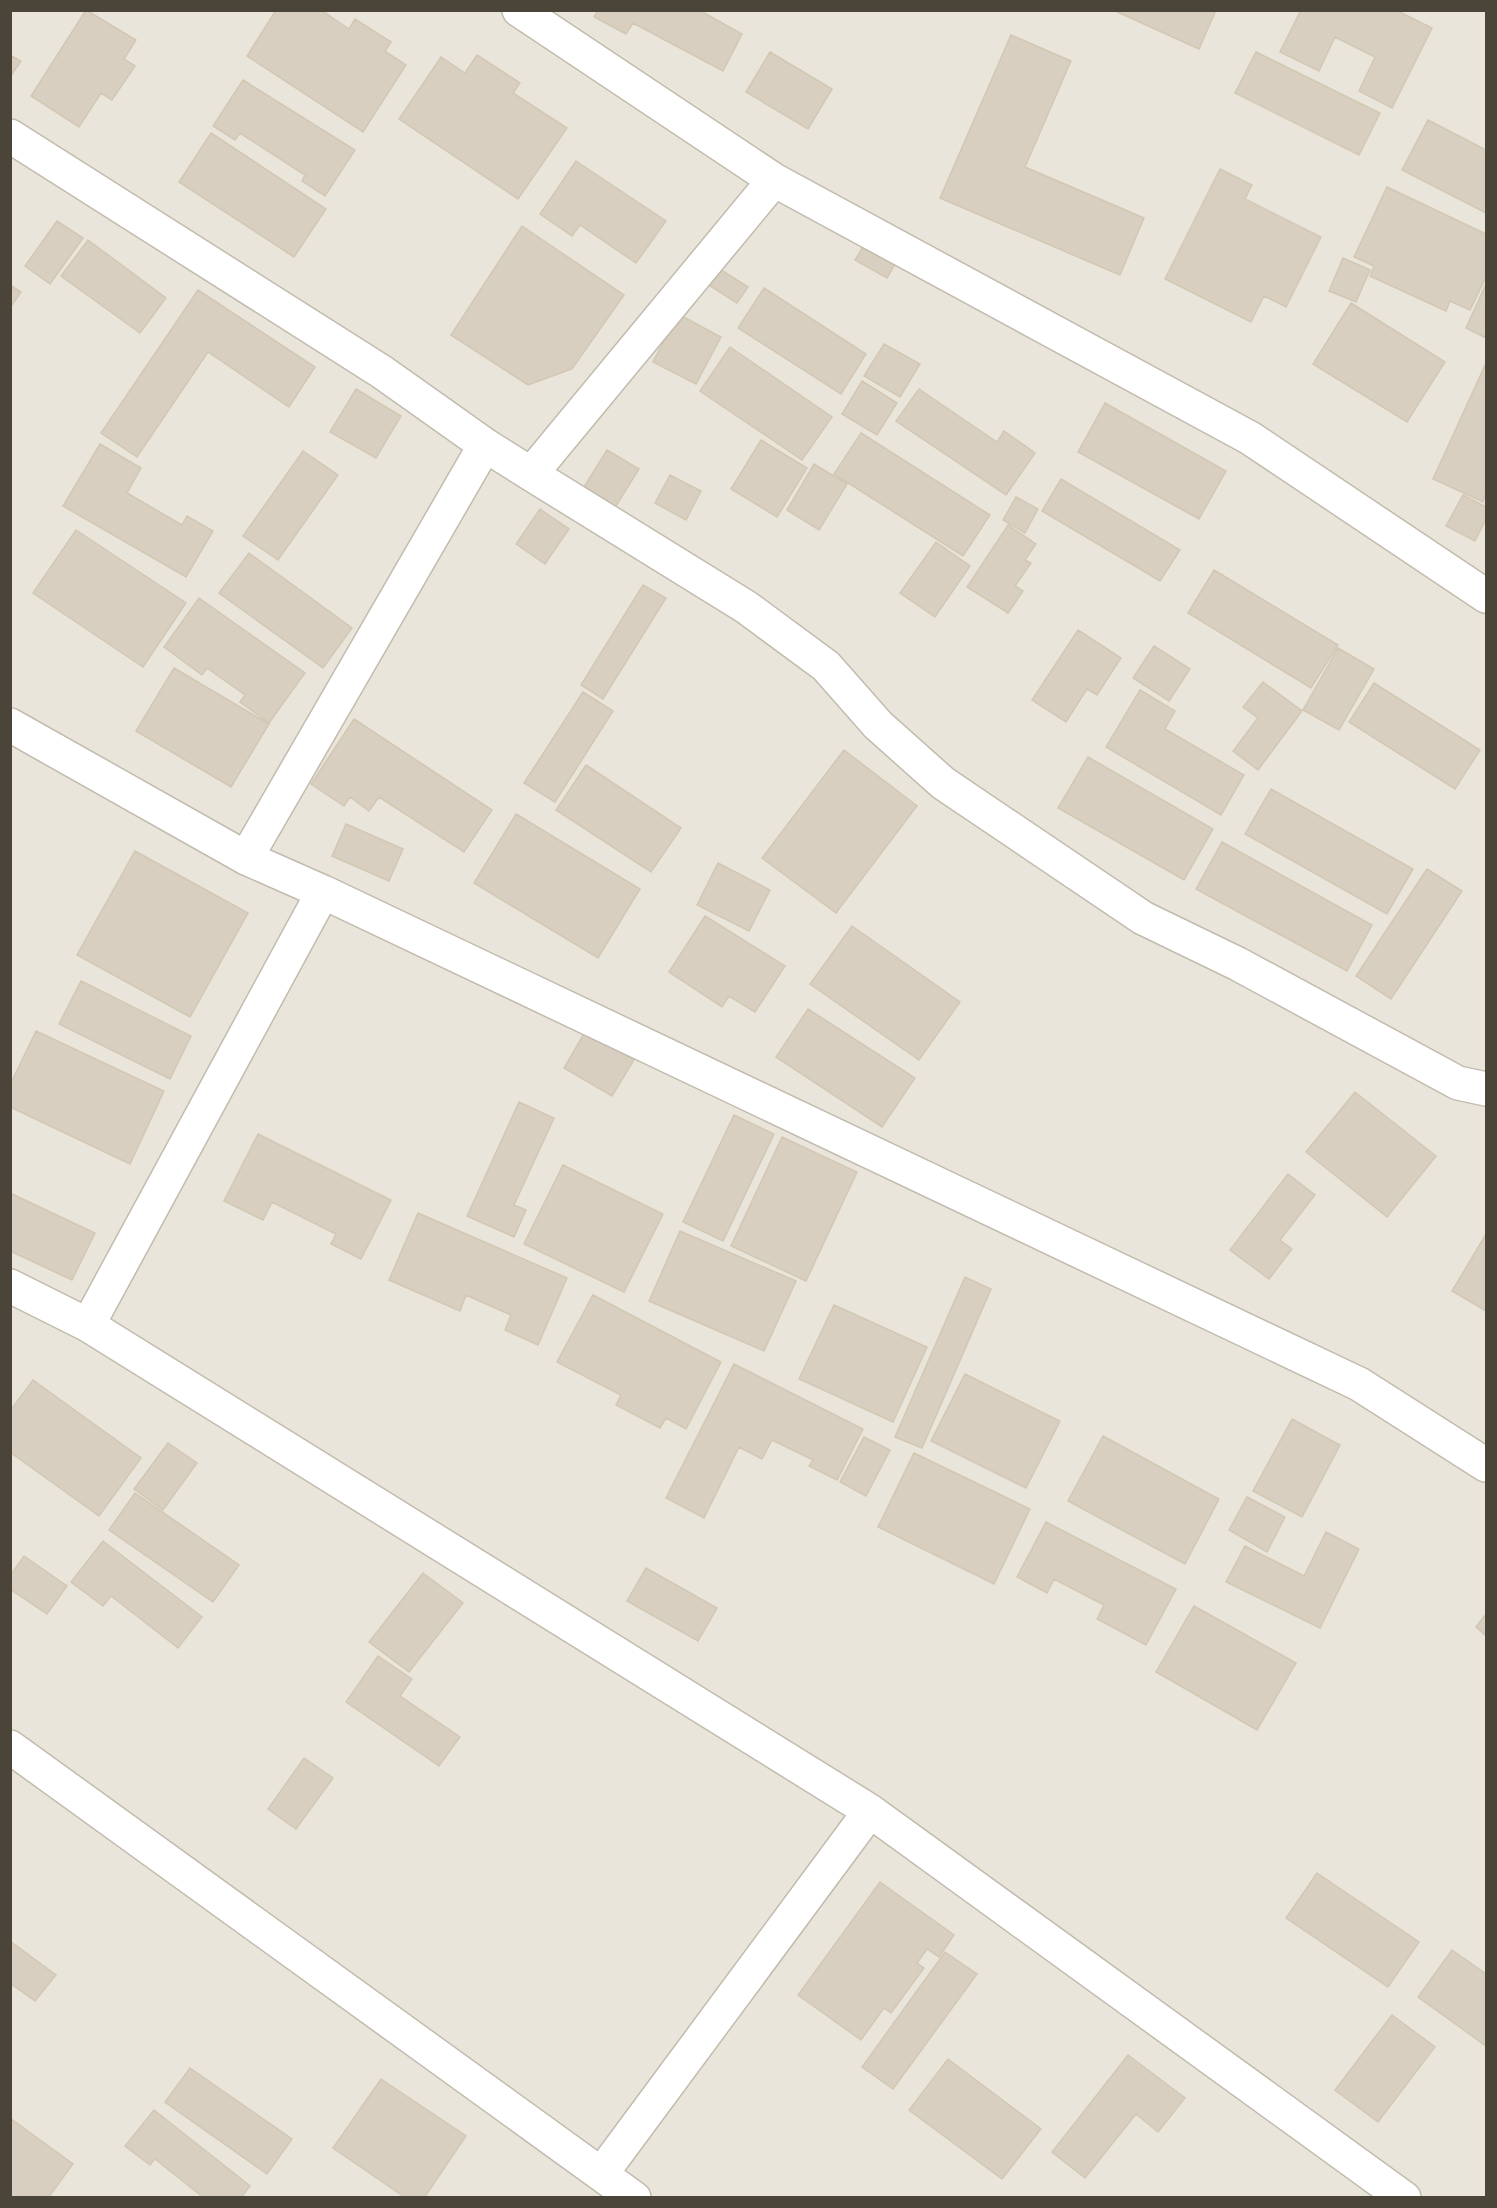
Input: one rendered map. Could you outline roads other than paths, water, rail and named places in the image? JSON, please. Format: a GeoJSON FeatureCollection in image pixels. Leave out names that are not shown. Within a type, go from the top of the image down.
{"type":"FeatureCollection","features":[{"type":"Feature","properties":{"kind":"street"},"geometry":{"type":"LineString","coordinates":[[519,10],[774,180],[1250,438],[1486,596]]}},
{"type":"Feature","properties":{"kind":"street"},"geometry":{"type":"LineString","coordinates":[[10,136],[382,372],[485,445],[746,607],[826,666],[878,724],[943,783],[1143,918],[1238,964],[1458,1083],[1486,1089]]}},
{"type":"Feature","properties":{"kind":"street"},"geometry":{"type":"LineString","coordinates":[[531,474],[774,180]]}},
{"type":"Feature","properties":{"kind":"street"},"geometry":{"type":"LineString","coordinates":[[246,858],[485,445]]}},
{"type":"Feature","properties":{"kind":"street"},"geometry":{"type":"LineString","coordinates":[[10,725],[246,858],[323,892],[1359,1384],[1486,1465]]}},
{"type":"Feature","properties":{"kind":"street"},"geometry":{"type":"LineString","coordinates":[[88,1324],[323,892]]}},
{"type":"Feature","properties":{"kind":"street"},"geometry":{"type":"LineString","coordinates":[[10,1286],[88,1324],[870,1811],[1404,2198]]}},
{"type":"Feature","properties":{"kind":"street"},"geometry":{"type":"LineString","coordinates":[[10,1747],[634,2198]]}},
{"type":"Feature","properties":{"kind":"street"},"geometry":{"type":"LineString","coordinates":[[602,2173],[870,1811]]}}]}
